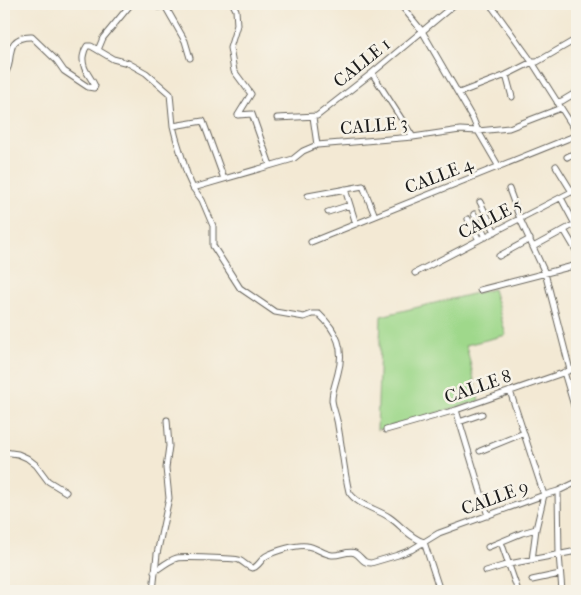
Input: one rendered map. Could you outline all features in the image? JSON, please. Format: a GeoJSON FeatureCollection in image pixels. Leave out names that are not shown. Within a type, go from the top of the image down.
{"type":"FeatureCollection","features":[{"type":"Feature","properties":{"kind":"street"},"geometry":{"type":"LineString","coordinates":[[98,50],[103,38],[131,4]]}},
{"type":"Feature","properties":{"kind":"street"},"geometry":{"type":"LineString","coordinates":[[155,4],[158,7],[166,5],[185,41],[190,58]]}},
{"type":"Feature","properties":{"kind":"street"},"geometry":{"type":"LineString","coordinates":[[232,4],[236,10],[237,25],[230,48],[234,72],[251,94],[238,114],[252,114],[270,165]]}},
{"type":"Feature","properties":{"kind":"street"},"geometry":{"type":"LineString","coordinates":[[400,4],[422,31],[459,93],[499,167]]}},
{"type":"Feature","properties":{"kind":"street","name":"CALLE 1"},"geometry":{"type":"LineString","coordinates":[[313,117],[317,116],[372,73],[454,4]]}},
{"type":"Feature","properties":{"kind":"street"},"geometry":{"type":"LineString","coordinates":[[490,4],[532,62],[577,134]]}},
{"type":"Feature","properties":{"kind":"street"},"geometry":{"type":"LineString","coordinates":[[4,74],[10,66],[9,58],[14,43],[21,38],[32,37],[64,71],[88,88],[94,88],[95,86],[84,69],[83,63],[84,49],[90,46],[113,59],[128,63],[146,73],[170,94],[173,126],[188,177],[202,200],[213,226],[213,246],[240,288],[275,312],[304,317],[319,314],[338,338],[341,349],[341,364],[332,394],[332,402],[338,423],[349,492],[351,496],[390,517],[416,539],[424,542],[440,591]]}},
{"type":"Feature","properties":{"kind":"street"},"geometry":{"type":"LineString","coordinates":[[459,93],[506,75],[532,62],[537,62],[575,40]]}},
{"type":"Feature","properties":{"kind":"street"},"geometry":{"type":"LineString","coordinates":[[372,73],[413,136]]}},
{"type":"Feature","properties":{"kind":"street"},"geometry":{"type":"LineString","coordinates":[[506,75],[512,97]]}},
{"type":"Feature","properties":{"kind":"street"},"geometry":{"type":"LineString","coordinates":[[557,102],[577,92]]}},
{"type":"Feature","properties":{"kind":"street","name":"CALLE 3"},"geometry":{"type":"LineString","coordinates":[[193,188],[293,159],[303,151],[317,145],[460,130],[478,131],[509,128],[561,108]]}},
{"type":"Feature","properties":{"kind":"street"},"geometry":{"type":"LineString","coordinates":[[277,118],[313,117],[317,145]]}},
{"type":"Feature","properties":{"kind":"street"},"geometry":{"type":"LineString","coordinates":[[173,126],[203,121],[224,179]]}},
{"type":"Feature","properties":{"kind":"street","name":"CALLE 4"},"geometry":{"type":"LineString","coordinates":[[310,242],[577,134]]}},
{"type":"Feature","properties":{"kind":"street"},"geometry":{"type":"LineString","coordinates":[[567,157],[577,152]]}},
{"type":"Feature","properties":{"kind":"street"},"geometry":{"type":"LineString","coordinates":[[556,166],[575,190]]}},
{"type":"Feature","properties":{"kind":"street"},"geometry":{"type":"LineString","coordinates":[[308,196],[363,186],[375,216]]}},
{"type":"Feature","properties":{"kind":"street"},"geometry":{"type":"LineString","coordinates":[[509,189],[545,273],[577,416]]}},
{"type":"Feature","properties":{"kind":"street"},"geometry":{"type":"LineString","coordinates":[[345,190],[356,224]]}},
{"type":"Feature","properties":{"kind":"street","name":"CALLE 5"},"geometry":{"type":"LineString","coordinates":[[415,273],[575,190]]}},
{"type":"Feature","properties":{"kind":"street"},"geometry":{"type":"LineString","coordinates":[[533,247],[564,230],[576,226],[561,198]]}},
{"type":"Feature","properties":{"kind":"street"},"geometry":{"type":"LineString","coordinates":[[480,202],[495,232]]}},
{"type":"Feature","properties":{"kind":"street"},"geometry":{"type":"LineString","coordinates":[[328,212],[350,205]]}},
{"type":"Feature","properties":{"kind":"street"},"geometry":{"type":"LineString","coordinates":[[474,214],[486,237]]}},
{"type":"Feature","properties":{"kind":"street"},"geometry":{"type":"LineString","coordinates":[[468,219],[478,240]]}},
{"type":"Feature","properties":{"kind":"street"},"geometry":{"type":"LineString","coordinates":[[564,230],[577,252]]}},
{"type":"Feature","properties":{"kind":"street"},"geometry":{"type":"LineString","coordinates":[[499,256],[530,239]]}},
{"type":"Feature","properties":{"kind":"street"},"geometry":{"type":"LineString","coordinates":[[480,290],[577,265]]}},
{"type":"Feature","properties":{"kind":"street","name":"CALLE 8"},"geometry":{"type":"LineString","coordinates":[[386,430],[456,410],[577,368]]}},
{"type":"Feature","properties":{"kind":"street"},"geometry":{"type":"LineString","coordinates":[[510,391],[544,494],[536,529],[532,560]]}},
{"type":"Feature","properties":{"kind":"street"},"geometry":{"type":"LineString","coordinates":[[456,410],[488,516]]}},
{"type":"Feature","properties":{"kind":"street"},"geometry":{"type":"LineString","coordinates":[[459,422],[482,414]]}},
{"type":"Feature","properties":{"kind":"street"},"geometry":{"type":"LineString","coordinates":[[153,591],[157,554],[169,498],[166,468],[169,446],[167,420]]}},
{"type":"Feature","properties":{"kind":"street"},"geometry":{"type":"LineString","coordinates":[[480,450],[524,433]]}},
{"type":"Feature","properties":{"kind":"street"},"geometry":{"type":"LineString","coordinates":[[4,452],[18,454],[27,458],[36,465],[48,481],[66,492]]}},
{"type":"Feature","properties":{"kind":"street","name":"CALLE 9"},"geometry":{"type":"LineString","coordinates":[[154,572],[178,557],[238,560],[253,568],[266,556],[278,550],[303,546],[315,548],[332,555],[351,552],[355,553],[362,561],[371,563],[398,555],[439,533],[544,494],[558,491],[577,482]]}},
{"type":"Feature","properties":{"kind":"street"},"geometry":{"type":"LineString","coordinates":[[558,491],[559,554],[562,591]]}},
{"type":"Feature","properties":{"kind":"street"},"geometry":{"type":"LineString","coordinates":[[488,547],[536,529]]}},
{"type":"Feature","properties":{"kind":"street"},"geometry":{"type":"LineString","coordinates":[[501,542],[518,591]]}},
{"type":"Feature","properties":{"kind":"street"},"geometry":{"type":"LineString","coordinates":[[486,570],[577,550]]}},
{"type":"Feature","properties":{"kind":"street"},"geometry":{"type":"LineString","coordinates":[[532,580],[560,574]]}},
{"type":"Feature","properties":{"kind":"green space"},"geometry":{"type":"Polygon","coordinates":[[[493,289],[506,335],[466,345],[479,401],[377,430],[381,316],[493,289]]]}}]}
